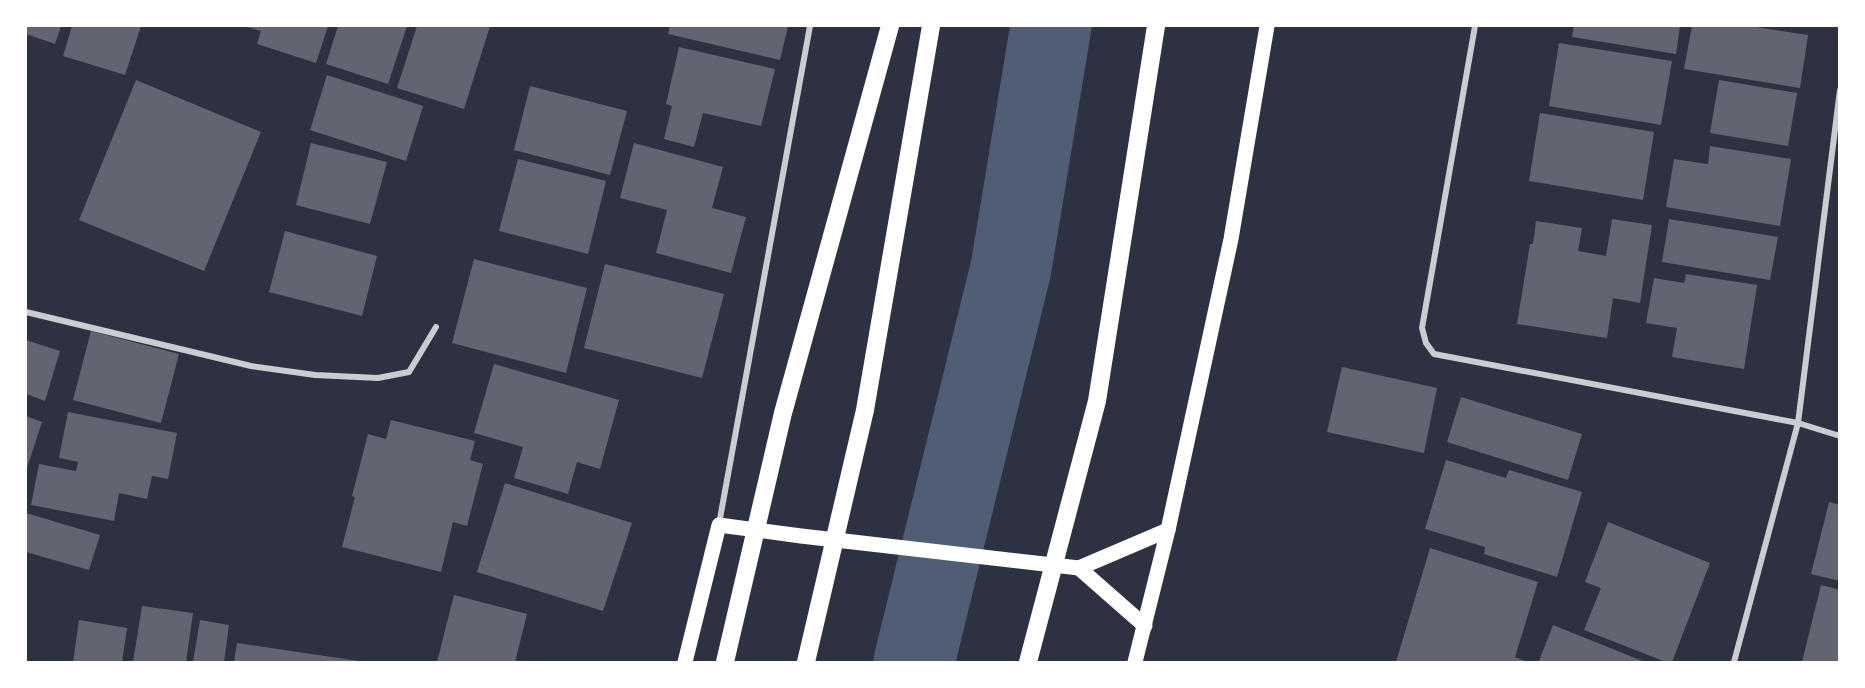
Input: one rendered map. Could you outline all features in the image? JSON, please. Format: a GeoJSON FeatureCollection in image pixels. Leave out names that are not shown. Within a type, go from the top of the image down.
{"type":"FeatureCollection","features":[{"type":"Feature","properties":{"kind":"highway"},"geometry":{"type":"LineString","coordinates":[[725,663],[783,413],[890,26]]}},
{"type":"Feature","properties":{"kind":"highway"},"geometry":{"type":"LineString","coordinates":[[806,663],[865,410],[931,26]]}},
{"type":"Feature","properties":{"kind":"highway"},"geometry":{"type":"LineString","coordinates":[[1028,663],[1097,401],[1156,26]]}},
{"type":"Feature","properties":{"kind":"main road"},"geometry":{"type":"LineString","coordinates":[[1135,663],[1168,530],[1231,239],[1267,26]]}},
{"type":"Feature","properties":{"kind":"main road"},"geometry":{"type":"LineString","coordinates":[[685,663],[719,525],[1079,568],[1168,530]]}},
{"type":"Feature","properties":{"kind":"main road"},"geometry":{"type":"LineString","coordinates":[[1079,568],[1145,626]]}},
{"type":"Feature","properties":{"kind":"street"},"geometry":{"type":"LineString","coordinates":[[719,525],[810,26]]}},
{"type":"Feature","properties":{"kind":"street"},"geometry":{"type":"LineString","coordinates":[[1475,26],[1422,328],[1425,343],[1434,354],[1798,423],[1839,436]]}},
{"type":"Feature","properties":{"kind":"street"},"geometry":{"type":"LineString","coordinates":[[1734,663],[1798,423],[1839,90]]}},
{"type":"Feature","properties":{"kind":"street"},"geometry":{"type":"LineString","coordinates":[[26,312],[251,366],[315,375],[378,378],[409,372],[436,327]]}},
{"type":"Feature","properties":{"kind":"building"},"geometry":{"type":"Polygon","coordinates":[[[26,26],[61,26],[55,44],[26,34],[26,26]]]}},
{"type":"Feature","properties":{"kind":"building"},"geometry":{"type":"Polygon","coordinates":[[[72,26],[141,26],[125,75],[63,56],[72,26]]]}},
{"type":"Feature","properties":{"kind":"building"},"geometry":{"type":"Polygon","coordinates":[[[244,26],[328,26],[316,63],[257,44],[261,31],[244,26]]]}},
{"type":"Feature","properties":{"kind":"building"},"geometry":{"type":"Polygon","coordinates":[[[338,26],[407,26],[388,84],[326,64],[338,26]]]}},
{"type":"Feature","properties":{"kind":"building"},"geometry":{"type":"Polygon","coordinates":[[[417,26],[490,26],[464,109],[397,88],[417,26]]]}},
{"type":"Feature","properties":{"kind":"building"},"geometry":{"type":"Polygon","coordinates":[[[670,26],[788,26],[780,60],[668,34],[670,26]]]}},
{"type":"Feature","properties":{"kind":"building"},"geometry":{"type":"Polygon","coordinates":[[[1574,26],[1680,26],[1676,54],[1572,37],[1574,26]]]}},
{"type":"Feature","properties":{"kind":"building"},"geometry":{"type":"Polygon","coordinates":[[[1692,26],[1748,26],[1808,35],[1800,88],[1684,69],[1692,26]]]}},
{"type":"Feature","properties":{"kind":"building"},"geometry":{"type":"Polygon","coordinates":[[[1559,43],[1672,61],[1661,125],[1549,106],[1559,43]]]}},
{"type":"Feature","properties":{"kind":"building"},"geometry":{"type":"Polygon","coordinates":[[[679,47],[775,69],[761,126],[703,113],[694,147],[664,139],[672,106],[666,104],[679,47]]]}},
{"type":"Feature","properties":{"kind":"building"},"geometry":{"type":"Polygon","coordinates":[[[327,75],[423,106],[406,161],[310,130],[327,75]]]}},
{"type":"Feature","properties":{"kind":"building"},"geometry":{"type":"Polygon","coordinates":[[[136,80],[261,132],[204,271],[79,220],[136,80]]]}},
{"type":"Feature","properties":{"kind":"building"},"geometry":{"type":"Polygon","coordinates":[[[1719,80],[1797,93],[1788,146],[1710,133],[1719,80]]]}},
{"type":"Feature","properties":{"kind":"building"},"geometry":{"type":"Polygon","coordinates":[[[530,86],[627,111],[610,175],[514,150],[530,86]]]}},
{"type":"Feature","properties":{"kind":"building"},"geometry":{"type":"Polygon","coordinates":[[[1540,113],[1654,132],[1643,200],[1529,181],[1540,113]]]}},
{"type":"Feature","properties":{"kind":"building"},"geometry":{"type":"Polygon","coordinates":[[[311,143],[387,162],[370,224],[296,205],[311,143]]]}},
{"type":"Feature","properties":{"kind":"building"},"geometry":{"type":"Polygon","coordinates":[[[634,143],[723,167],[712,208],[746,217],[731,273],[656,253],[667,210],[620,198],[634,143]]]}},
{"type":"Feature","properties":{"kind":"building"},"geometry":{"type":"Polygon","coordinates":[[[1710,146],[1791,159],[1780,226],[1666,207],[1674,159],[1708,164],[1710,146]]]}},
{"type":"Feature","properties":{"kind":"building"},"geometry":{"type":"Polygon","coordinates":[[[518,159],[606,181],[588,254],[499,231],[518,159]]]}},
{"type":"Feature","properties":{"kind":"building"},"geometry":{"type":"Polygon","coordinates":[[[1612,219],[1652,225],[1640,303],[1613,298],[1607,338],[1517,324],[1536,221],[1582,228],[1578,251],[1606,256],[1612,219]]]}},
{"type":"Feature","properties":{"kind":"building"},"geometry":{"type":"Polygon","coordinates":[[[1669,219],[1778,237],[1770,280],[1662,262],[1669,219]]]}},
{"type":"Feature","properties":{"kind":"building"},"geometry":{"type":"Polygon","coordinates":[[[285,231],[377,256],[362,316],[269,292],[285,231]]]}},
{"type":"Feature","properties":{"kind":"building"},"geometry":{"type":"Polygon","coordinates":[[[474,259],[587,288],[566,373],[452,343],[474,259]]]}},
{"type":"Feature","properties":{"kind":"building"},"geometry":{"type":"Polygon","coordinates":[[[605,264],[724,294],[702,378],[584,348],[605,264]]]}},
{"type":"Feature","properties":{"kind":"building"},"geometry":{"type":"Polygon","coordinates":[[[1686,274],[1757,285],[1744,369],[1672,357],[1677,328],[1646,323],[1654,278],[1684,283],[1686,274]]]}},
{"type":"Feature","properties":{"kind":"building"},"geometry":{"type":"Polygon","coordinates":[[[91,331],[179,354],[161,423],[73,400],[91,331]]]}},
{"type":"Feature","properties":{"kind":"building"},"geometry":{"type":"Polygon","coordinates":[[[26,340],[60,351],[45,401],[26,394],[26,340]]]}},
{"type":"Feature","properties":{"kind":"building"},"geometry":{"type":"Polygon","coordinates":[[[494,364],[619,400],[600,469],[577,462],[568,494],[514,478],[523,447],[474,433],[494,364]]]}},
{"type":"Feature","properties":{"kind":"building"},"geometry":{"type":"Polygon","coordinates":[[[1342,367],[1437,388],[1424,453],[1327,432],[1342,367]]]}},
{"type":"Feature","properties":{"kind":"building"},"geometry":{"type":"Polygon","coordinates":[[[1461,397],[1582,434],[1568,480],[1447,442],[1461,397]]]}},
{"type":"Feature","properties":{"kind":"building"},"geometry":{"type":"Polygon","coordinates":[[[68,412],[177,433],[168,479],[152,476],[147,499],[119,493],[114,521],[31,505],[39,464],[76,471],[78,462],[59,458],[68,412]]]}},
{"type":"Feature","properties":{"kind":"building"},"geometry":{"type":"Polygon","coordinates":[[[26,416],[42,422],[26,471],[26,416]]]}},
{"type":"Feature","properties":{"kind":"building"},"geometry":{"type":"Polygon","coordinates":[[[391,420],[475,441],[470,460],[483,464],[467,526],[453,522],[441,572],[342,547],[368,434],[386,439],[391,420]]]}},
{"type":"Feature","properties":{"kind":"building"},"geometry":{"type":"Polygon","coordinates":[[[1446,460],[1506,478],[1509,470],[1582,492],[1557,577],[1484,554],[1485,547],[1425,529],[1446,460]]]}},
{"type":"Feature","properties":{"kind":"building"},"geometry":{"type":"Polygon","coordinates":[[[505,483],[632,523],[603,611],[477,572],[505,483]]]}},
{"type":"Feature","properties":{"kind":"building"},"geometry":{"type":"Polygon","coordinates":[[[1829,502],[1840,505],[1840,581],[1811,574],[1829,502]]]}},
{"type":"Feature","properties":{"kind":"building"},"geometry":{"type":"Polygon","coordinates":[[[26,513],[100,535],[89,570],[26,552],[26,513]]]}},
{"type":"Feature","properties":{"kind":"building"},"geometry":{"type":"Polygon","coordinates":[[[1608,522],[1710,563],[1672,662],[1666,662],[1584,630],[1601,588],[1585,582],[1608,522]]]}},
{"type":"Feature","properties":{"kind":"building"},"geometry":{"type":"Polygon","coordinates":[[[1430,548],[1538,582],[1515,657],[1524,662],[1396,662],[1430,548]]]}},
{"type":"Feature","properties":{"kind":"building"},"geometry":{"type":"Polygon","coordinates":[[[1821,585],[1840,590],[1840,662],[1802,662],[1821,585]]]}},
{"type":"Feature","properties":{"kind":"building"},"geometry":{"type":"Polygon","coordinates":[[[454,595],[527,614],[515,662],[437,662],[454,595]]]}},
{"type":"Feature","properties":{"kind":"building"},"geometry":{"type":"Polygon","coordinates":[[[142,606],[193,613],[186,662],[133,662],[142,606]]]}},
{"type":"Feature","properties":{"kind":"building"},"geometry":{"type":"Polygon","coordinates":[[[79,620],[127,628],[122,662],[73,662],[79,620]]]}},
{"type":"Feature","properties":{"kind":"building"},"geometry":{"type":"Polygon","coordinates":[[[200,620],[229,625],[224,662],[193,662],[200,620]]]}},
{"type":"Feature","properties":{"kind":"building"},"geometry":{"type":"Polygon","coordinates":[[[1553,625],[1645,662],[1539,661],[1553,625]]]}},
{"type":"Feature","properties":{"kind":"building"},"geometry":{"type":"Polygon","coordinates":[[[237,643],[359,661],[359,662],[234,662],[237,643]]]}},
{"type":"Feature","properties":{"kind":"waterway"},"geometry":{"type":"LineString","coordinates":[[914,662],[1011,268],[1051,26]]}}]}
